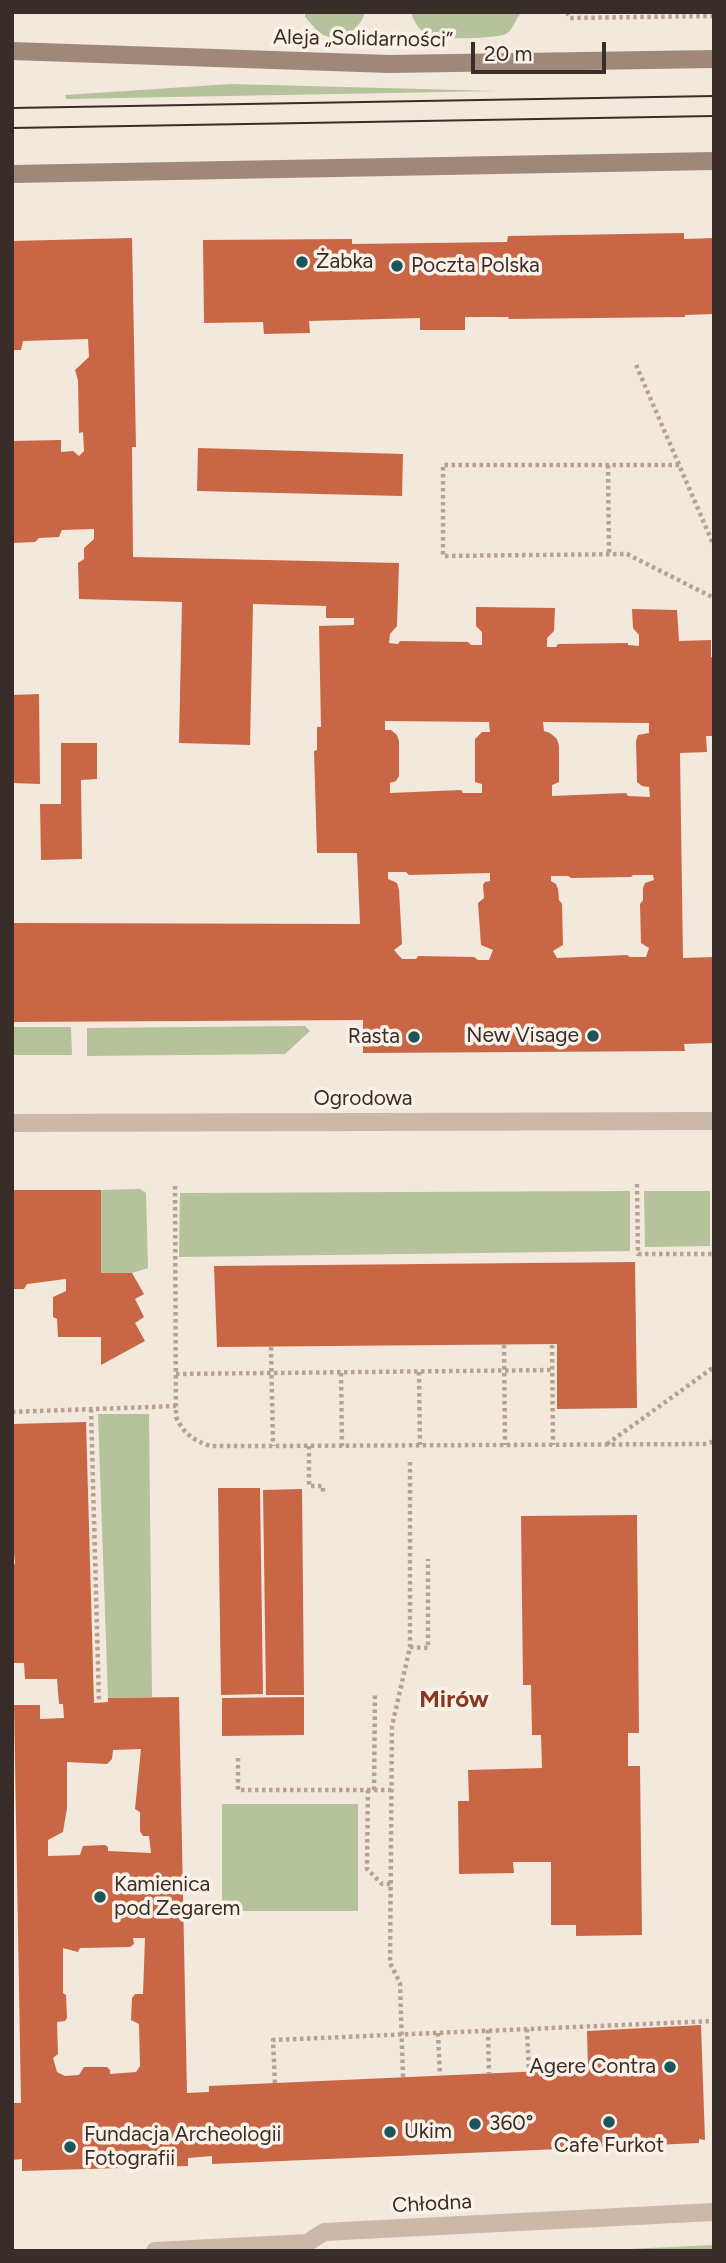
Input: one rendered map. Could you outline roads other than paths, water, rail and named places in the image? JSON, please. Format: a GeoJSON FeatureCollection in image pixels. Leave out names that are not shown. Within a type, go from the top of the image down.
{"type":"FeatureCollection","features":[{"type":"Feature","properties":{"kind":"main road","name":"Aleja „Solidarności”"},"geometry":{"type":"LineString","coordinates":[[12,51],[402,64],[714,59]]}},
{"type":"Feature","properties":{"kind":"main road"},"geometry":{"type":"LineString","coordinates":[[12,174],[714,161]]}},
{"type":"Feature","properties":{"kind":"street","name":"Ogrodowa"},"geometry":{"type":"LineString","coordinates":[[12,1122],[714,1121]]}},
{"type":"Feature","properties":{"kind":"street","name":"Chłodna"},"geometry":{"type":"LineString","coordinates":[[155,2251],[307,2243],[324,2232],[714,2212]]}},
{"type":"Feature","properties":{"kind":"tram line"},"geometry":{"type":"LineString","coordinates":[[12,108],[714,96]]}},
{"type":"Feature","properties":{"kind":"tram line"},"geometry":{"type":"LineString","coordinates":[[12,128],[714,116]]}},
{"type":"Feature","properties":{"kind":"place","name":"Żabka"},"geometry":{"type":"Point","coordinates":[302,262]}},
{"type":"Feature","properties":{"kind":"place","name":"Poczta Polska"},"geometry":{"type":"Point","coordinates":[397,266]}},
{"type":"Feature","properties":{"kind":"place","name":"New Visage"},"geometry":{"type":"Point","coordinates":[593,1036]}},
{"type":"Feature","properties":{"kind":"place","name":"Rasta"},"geometry":{"type":"Point","coordinates":[414,1037]}},
{"type":"Feature","properties":{"kind":"place","name":"Kamienica pod Zegarem"},"geometry":{"type":"Point","coordinates":[100,1897]}},
{"type":"Feature","properties":{"kind":"place","name":"Agere Contra"},"geometry":{"type":"Point","coordinates":[670,2067]}},
{"type":"Feature","properties":{"kind":"place","name":"Cafe Furkot"},"geometry":{"type":"Point","coordinates":[609,2122]}},
{"type":"Feature","properties":{"kind":"place","name":"360°"},"geometry":{"type":"Point","coordinates":[475,2124]}},
{"type":"Feature","properties":{"kind":"place","name":"Ukim"},"geometry":{"type":"Point","coordinates":[390,2132]}},
{"type":"Feature","properties":{"kind":"place","name":"Fundacja Archeologii Fotografii"},"geometry":{"type":"Point","coordinates":[70,2147]}},
{"type":"Feature","properties":{"kind":"district","name":"Mirów"},"geometry":{"type":"Point","coordinates":[454,1700]}}]}
